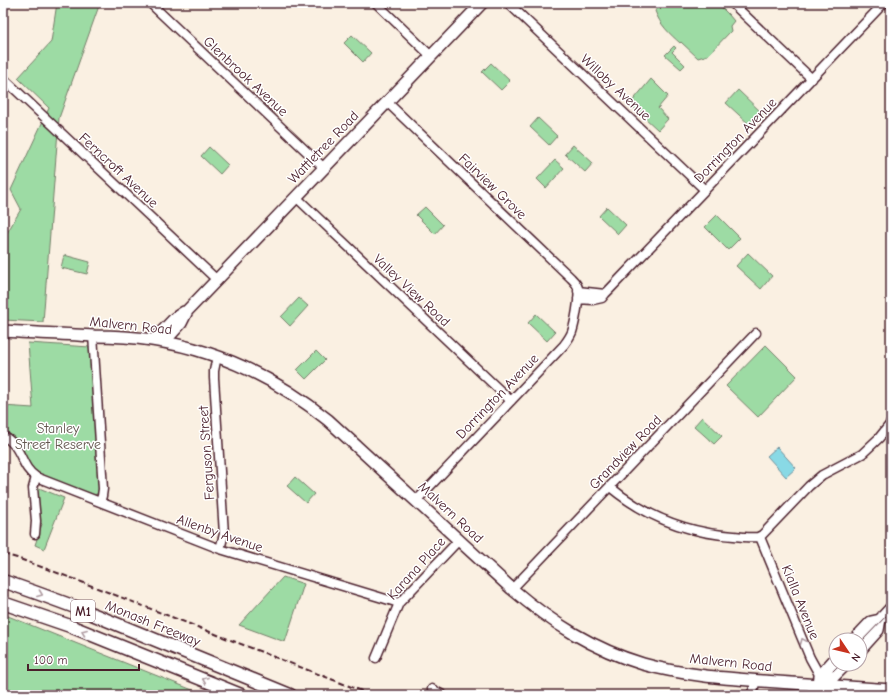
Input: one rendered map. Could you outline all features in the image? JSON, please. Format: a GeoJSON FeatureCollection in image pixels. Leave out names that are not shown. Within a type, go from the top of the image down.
{"type":"FeatureCollection","features":[{"type":"Feature","properties":{"kind":"highway","name":"Monash Freeway"},"geometry":{"type":"LineString","coordinates":[[3,581],[75,607],[290,695]]}},
{"type":"Feature","properties":{"kind":"highway","name":"M1"},"geometry":{"type":"LineString","coordinates":[[3,603],[70,626],[241,695]]}},
{"type":"Feature","properties":{"kind":"main road","name":"Wattletree Road"},"geometry":{"type":"LineString","coordinates":[[159,341],[180,323],[187,311],[482,3]]}},
{"type":"Feature","properties":{"kind":"main road","name":"Malvern Road"},"geometry":{"type":"LineString","coordinates":[[3,331],[93,335],[159,341],[217,356],[237,363],[266,377],[308,404],[328,420],[512,589],[536,609],[562,627],[593,644],[625,658],[674,671],[708,676],[756,680],[819,680],[891,690]]}},
{"type":"Feature","properties":{"kind":"main road"},"geometry":{"type":"LineString","coordinates":[[868,641],[878,630],[880,620],[891,608]]}},
{"type":"Feature","properties":{"kind":"main road"},"geometry":{"type":"LineString","coordinates":[[862,632],[871,622],[880,620]]}},
{"type":"Feature","properties":{"kind":"main road"},"geometry":{"type":"LineString","coordinates":[[811,695],[819,680],[828,668]]}},
{"type":"Feature","properties":{"kind":"main road"},"geometry":{"type":"LineString","coordinates":[[819,680],[830,680],[838,672]]}},
{"type":"Feature","properties":{"kind":"street","name":"Glenbrook Avenue"},"geometry":{"type":"LineString","coordinates":[[150,3],[324,168]]}},
{"type":"Feature","properties":{"kind":"street"},"geometry":{"type":"LineString","coordinates":[[376,3],[432,56]]}},
{"type":"Feature","properties":{"kind":"street","name":"Willoby Avenue"},"geometry":{"type":"LineString","coordinates":[[508,3],[705,190]]}},
{"type":"Feature","properties":{"kind":"street"},"geometry":{"type":"LineString","coordinates":[[732,3],[812,79]]}},
{"type":"Feature","properties":{"kind":"street","name":"Dorrington Avenue"},"geometry":{"type":"LineString","coordinates":[[578,300],[599,300],[602,298],[884,3]]}},
{"type":"Feature","properties":{"kind":"street","name":"Ferncroft Avenue"},"geometry":{"type":"LineString","coordinates":[[3,78],[217,280]]}},
{"type":"Feature","properties":{"kind":"street","name":"Fairview Grove"},"geometry":{"type":"LineString","coordinates":[[387,102],[571,278],[577,286],[578,291]]}},
{"type":"Feature","properties":{"kind":"street","name":"Valley View Road"},"geometry":{"type":"LineString","coordinates":[[296,197],[511,401]]}},
{"type":"Feature","properties":{"kind":"street"},"geometry":{"type":"LineString","coordinates":[[578,291],[605,294]]}},
{"type":"Feature","properties":{"kind":"street","name":"Dorrington Avenue"},"geometry":{"type":"LineString","coordinates":[[416,501],[569,338],[573,328],[578,300],[578,291]]}},
{"type":"Feature","properties":{"kind":"street","name":"Grandview Road"},"geometry":{"type":"LineString","coordinates":[[512,589],[756,333]]}},
{"type":"Feature","properties":{"kind":"street"},"geometry":{"type":"LineString","coordinates":[[93,335],[103,489],[100,502]]}},
{"type":"Feature","properties":{"kind":"street","name":"Ferguson Street"},"geometry":{"type":"LineString","coordinates":[[217,356],[214,378],[224,534],[220,549]]}},
{"type":"Feature","properties":{"kind":"street"},"geometry":{"type":"LineString","coordinates":[[610,487],[641,509],[682,527],[723,536],[760,537],[812,483],[822,475],[862,454],[879,438],[891,423]]}},
{"type":"Feature","properties":{"kind":"street"},"geometry":{"type":"LineString","coordinates":[[3,436],[14,444],[30,472],[36,477],[33,488],[36,521],[35,534]]}},
{"type":"Feature","properties":{"kind":"street","name":"Allenby Avenue"},"geometry":{"type":"LineString","coordinates":[[36,477],[220,549],[399,603]]}},
{"type":"Feature","properties":{"kind":"street","name":"Kialla Avenue"},"geometry":{"type":"LineString","coordinates":[[760,537],[819,680]]}},
{"type":"Feature","properties":{"kind":"street","name":"Karana Place"},"geometry":{"type":"LineString","coordinates":[[376,658],[399,603],[459,540]]}},
{"type":"Feature","properties":{"kind":"street"},"geometry":{"type":"LineString","coordinates":[[750,695],[756,680]]}},
{"type":"Feature","properties":{"kind":"street"},"geometry":{"type":"LineString","coordinates":[[432,689],[443,695]]}},
{"type":"Feature","properties":{"kind":"green space"},"geometry":{"type":"Polygon","coordinates":[[[57,3],[100,3],[59,118],[43,322],[3,320],[3,238],[21,209],[11,190],[49,108],[18,78],[51,42],[57,3]]]}},
{"type":"Feature","properties":{"kind":"green space"},"geometry":{"type":"Polygon","coordinates":[[[658,3],[717,3],[734,21],[730,26],[731,31],[708,55],[698,58],[681,42],[680,43],[676,40],[662,25],[655,11],[658,7],[658,3]]]}},
{"type":"Feature","properties":{"kind":"green space"},"geometry":{"type":"Polygon","coordinates":[[[352,35],[371,53],[363,62],[344,43],[352,35]]]}},
{"type":"Feature","properties":{"kind":"green space"},"geometry":{"type":"Polygon","coordinates":[[[674,46],[676,48],[672,52],[685,65],[681,69],[665,55],[674,46]]]}},
{"type":"Feature","properties":{"kind":"green space"},"geometry":{"type":"Polygon","coordinates":[[[491,63],[510,81],[501,90],[482,72],[491,63]]]}},
{"type":"Feature","properties":{"kind":"green space"},"geometry":{"type":"Polygon","coordinates":[[[651,79],[668,96],[658,108],[668,119],[658,130],[630,104],[651,79]]]}},
{"type":"Feature","properties":{"kind":"green space"},"geometry":{"type":"Polygon","coordinates":[[[738,90],[763,114],[751,126],[726,103],[738,90]]]}},
{"type":"Feature","properties":{"kind":"green space"},"geometry":{"type":"Polygon","coordinates":[[[538,118],[557,136],[549,145],[530,127],[538,118]]]}},
{"type":"Feature","properties":{"kind":"green space"},"geometry":{"type":"Polygon","coordinates":[[[573,145],[593,163],[585,172],[565,154],[573,145]]]}},
{"type":"Feature","properties":{"kind":"green space"},"geometry":{"type":"Polygon","coordinates":[[[209,147],[228,165],[220,174],[201,156],[209,147]]]}},
{"type":"Feature","properties":{"kind":"green space"},"geometry":{"type":"Polygon","coordinates":[[[555,160],[564,168],[546,188],[537,179],[555,160]]]}},
{"type":"Feature","properties":{"kind":"green space"},"geometry":{"type":"Polygon","coordinates":[[[425,207],[443,225],[435,234],[416,215],[425,207]]]}},
{"type":"Feature","properties":{"kind":"green space"},"geometry":{"type":"Polygon","coordinates":[[[607,207],[626,225],[618,234],[599,216],[607,207]]]}},
{"type":"Feature","properties":{"kind":"green space"},"geometry":{"type":"Polygon","coordinates":[[[717,215],[740,238],[728,250],[705,227],[717,215]]]}},
{"type":"Feature","properties":{"kind":"green space"},"geometry":{"type":"Polygon","coordinates":[[[748,253],[772,276],[761,289],[736,266],[748,253]]]}},
{"type":"Feature","properties":{"kind":"green space"},"geometry":{"type":"Polygon","coordinates":[[[64,255],[90,262],[87,274],[61,268],[64,255]]]}},
{"type":"Feature","properties":{"kind":"green space"},"geometry":{"type":"Polygon","coordinates":[[[299,298],[308,306],[290,326],[281,317],[299,298]]]}},
{"type":"Feature","properties":{"kind":"green space"},"geometry":{"type":"Polygon","coordinates":[[[536,314],[555,332],[547,341],[528,323],[536,314]]]}},
{"type":"Feature","properties":{"kind":"green space","name":"Stanley Street Reserve"},"geometry":{"type":"Polygon","coordinates":[[[28,343],[90,347],[99,491],[97,494],[93,495],[39,475],[32,469],[24,454],[3,433],[3,406],[33,408],[28,343]]]}},
{"type":"Feature","properties":{"kind":"green space"},"geometry":{"type":"Polygon","coordinates":[[[766,345],[797,376],[758,417],[726,386],[766,345]]]}},
{"type":"Feature","properties":{"kind":"green space"},"geometry":{"type":"Polygon","coordinates":[[[316,351],[325,360],[306,379],[297,370],[316,351]]]}},
{"type":"Feature","properties":{"kind":"green space"},"geometry":{"type":"Polygon","coordinates":[[[702,417],[722,436],[714,444],[694,426],[702,417]]]}},
{"type":"Feature","properties":{"kind":"green space"},"geometry":{"type":"Polygon","coordinates":[[[295,477],[314,494],[306,503],[287,486],[295,477]]]}},
{"type":"Feature","properties":{"kind":"green space"},"geometry":{"type":"Polygon","coordinates":[[[39,488],[64,498],[44,549],[35,545],[42,524],[39,521],[37,490],[39,488]]]}},
{"type":"Feature","properties":{"kind":"green space"},"geometry":{"type":"Polygon","coordinates":[[[283,577],[304,584],[285,642],[239,625],[283,577]]]}},
{"type":"Feature","properties":{"kind":"green space"},"geometry":{"type":"Polygon","coordinates":[[[3,614],[205,695],[3,695],[3,614]]]}},
{"type":"Feature","properties":{"kind":"water"},"geometry":{"type":"Polygon","coordinates":[[[777,447],[796,468],[786,477],[767,456],[777,447]]]}},
{"type":"Feature","properties":{"kind":"tram line"},"geometry":{"type":"LineString","coordinates":[[868,635],[891,611]]}},
{"type":"Feature","properties":{"kind":"railway"},"geometry":{"type":"LineString","coordinates":[[3,554],[74,579],[372,695]]}}]}
